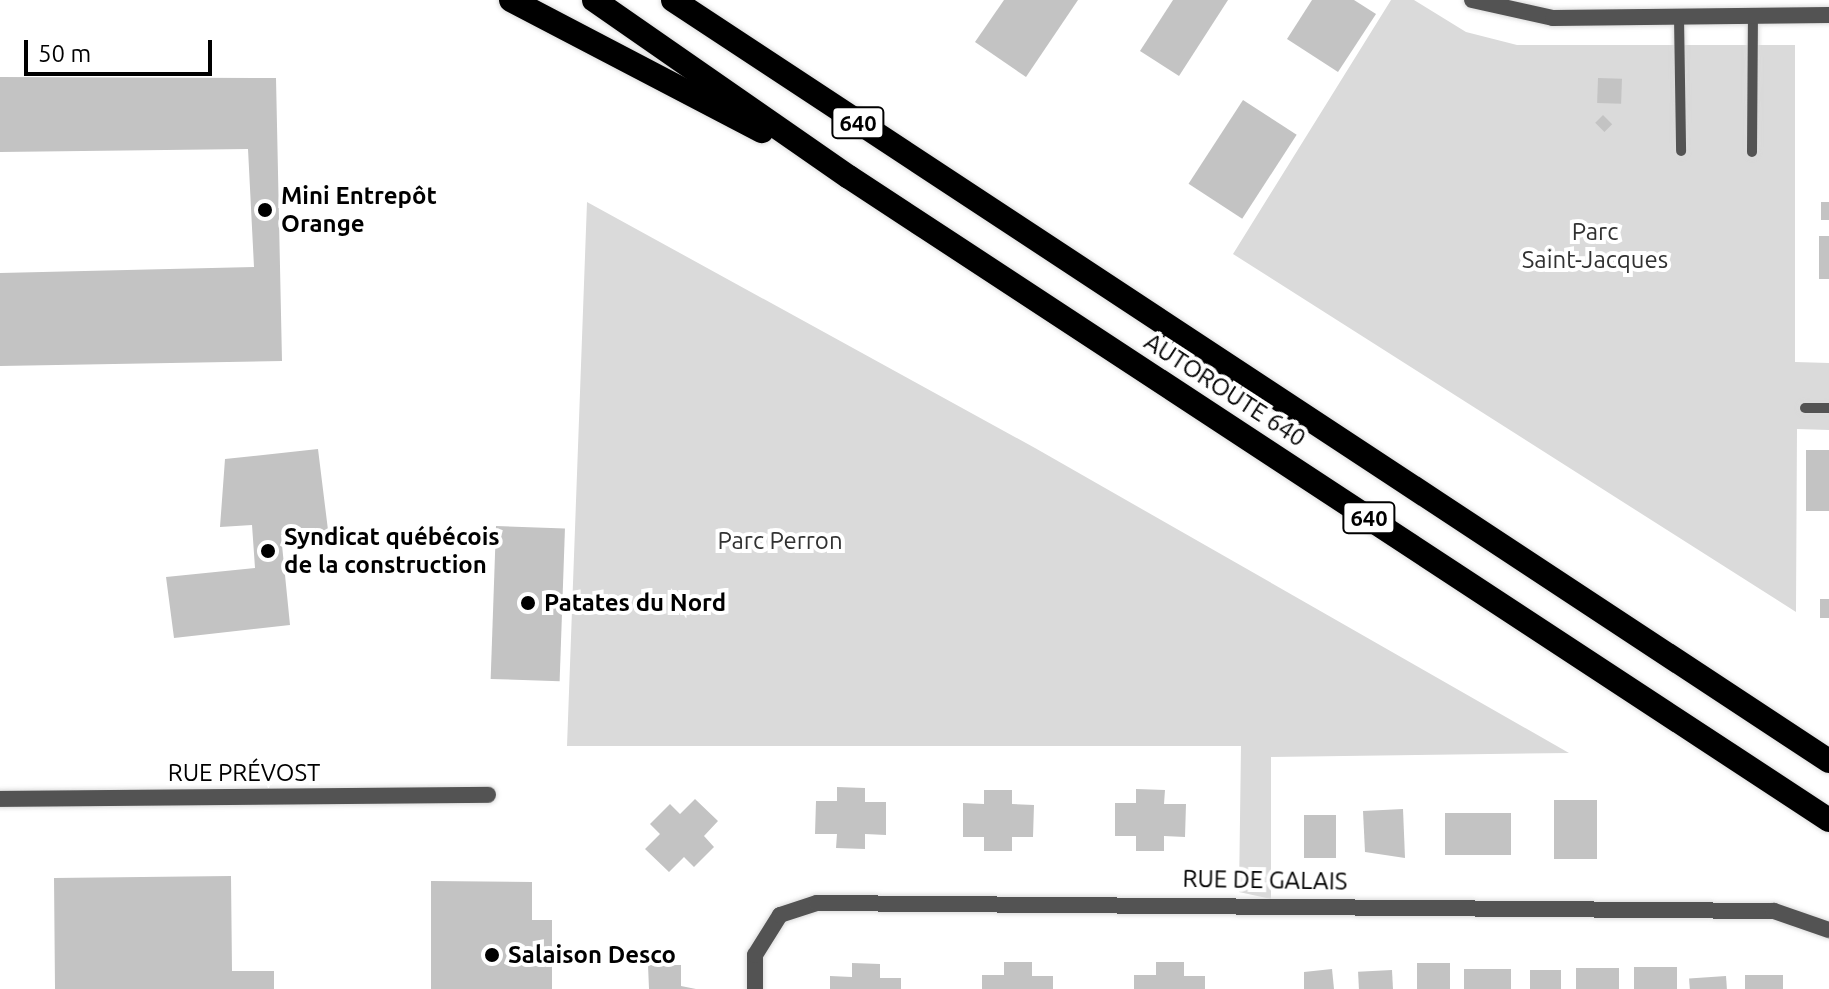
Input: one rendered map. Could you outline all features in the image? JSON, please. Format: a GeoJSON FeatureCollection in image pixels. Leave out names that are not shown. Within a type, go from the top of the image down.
{"type":"FeatureCollection","features":[{"type":"Feature","properties":{"kind":"highway"},"geometry":{"type":"LineString","coordinates":[[511,0],[849,177]]}},
{"type":"Feature","properties":{"kind":"highway","name":"AUTOROUTE 640"},"geometry":{"type":"LineString","coordinates":[[594,0],[849,177],[1829,820]]}},
{"type":"Feature","properties":{"kind":"highway","name":"AUTOROUTE 640"},"geometry":{"type":"LineString","coordinates":[[677,2],[1829,761]]}},
{"type":"Feature","properties":{"kind":"street"},"geometry":{"type":"LineString","coordinates":[[1472,0],[1553,18],[1654,8],[1679,17],[1829,15]]}},
{"type":"Feature","properties":{"kind":"street","name":"RUE PRÉVOST"},"geometry":{"type":"LineString","coordinates":[[0,799],[488,795]]}},
{"type":"Feature","properties":{"kind":"street","name":"RUE DE GALAIS"},"geometry":{"type":"LineString","coordinates":[[755,989],[755,955],[780,915],[817,903],[1297,899],[1774,911],[1829,930]]}},
{"type":"Feature","properties":{"kind":"lane"},"geometry":{"type":"LineString","coordinates":[[1752,152],[1753,16]]}},
{"type":"Feature","properties":{"kind":"lane"},"geometry":{"type":"LineString","coordinates":[[1679,17],[1681,151]]}},
{"type":"Feature","properties":{"kind":"lane"},"geometry":{"type":"LineString","coordinates":[[1805,408],[1829,408]]}},
{"type":"Feature","properties":{"kind":"green space","name":"Parc Saint-Jacques"},"geometry":{"type":"Polygon","coordinates":[[[1391,0],[1414,0],[1466,32],[1517,45],[1795,45],[1795,362],[1829,363],[1829,430],[1797,429],[1796,612],[1233,254],[1391,0]]]}},
{"type":"Feature","properties":{"kind":"green space","name":"Parc Perron"},"geometry":{"type":"Polygon","coordinates":[[[587,202],[1035,448],[1569,753],[1271,757],[1271,899],[1239,892],[1241,746],[567,746],[587,202]]]}},
{"type":"Feature","properties":{"kind":"building"},"geometry":{"type":"Polygon","coordinates":[[[1004,0],[1078,0],[1026,77],[975,42],[1004,0]]]}},
{"type":"Feature","properties":{"kind":"building"},"geometry":{"type":"Polygon","coordinates":[[[1173,0],[1228,0],[1179,76],[1140,51],[1173,0]]]}},
{"type":"Feature","properties":{"kind":"building"},"geometry":{"type":"Polygon","coordinates":[[[1312,0],[1354,0],[1376,14],[1338,72],[1287,39],[1312,0]]]}},
{"type":"Feature","properties":{"kind":"building","name":"Mini Entrepôt Orange"},"geometry":{"type":"Polygon","coordinates":[[[0,77],[276,78],[282,361],[0,366],[0,273],[254,267],[248,149],[0,152],[0,77]]]}},
{"type":"Feature","properties":{"kind":"building"},"geometry":{"type":"Polygon","coordinates":[[[1598,78],[1622,79],[1621,104],[1597,103],[1598,78]]]}},
{"type":"Feature","properties":{"kind":"building"},"geometry":{"type":"Polygon","coordinates":[[[1243,100],[1297,135],[1242,219],[1189,184],[1243,100]]]}},
{"type":"Feature","properties":{"kind":"building"},"geometry":{"type":"Polygon","coordinates":[[[1603,115],[1612,124],[1604,132],[1595,123],[1603,115]]]}},
{"type":"Feature","properties":{"kind":"building"},"geometry":{"type":"Polygon","coordinates":[[[1821,202],[1829,202],[1829,220],[1821,220],[1821,202]]]}},
{"type":"Feature","properties":{"kind":"building"},"geometry":{"type":"Polygon","coordinates":[[[1819,236],[1829,236],[1829,279],[1819,279],[1819,236]]]}},
{"type":"Feature","properties":{"kind":"building","name":"Syndicat québécois de la construction"},"geometry":{"type":"Polygon","coordinates":[[[318,449],[328,530],[281,535],[290,625],[174,638],[166,577],[255,568],[252,525],[220,527],[225,459],[318,449]]]}},
{"type":"Feature","properties":{"kind":"building"},"geometry":{"type":"Polygon","coordinates":[[[1806,450],[1829,450],[1829,511],[1806,511],[1806,450]]]}},
{"type":"Feature","properties":{"kind":"building","name":"Patates du Nord"},"geometry":{"type":"Polygon","coordinates":[[[496,526],[565,528],[560,681],[491,679],[496,526]]]}},
{"type":"Feature","properties":{"kind":"building"},"geometry":{"type":"Polygon","coordinates":[[[1820,599],[1829,599],[1829,618],[1820,618],[1820,599]]]}},
{"type":"Feature","properties":{"kind":"building"},"geometry":{"type":"Polygon","coordinates":[[[837,787],[865,788],[865,802],[886,802],[886,835],[865,834],[865,849],[836,848],[837,834],[815,834],[816,801],[837,801],[837,787]]]}},
{"type":"Feature","properties":{"kind":"building"},"geometry":{"type":"Polygon","coordinates":[[[1136,789],[1165,790],[1164,804],[1186,804],[1185,837],[1164,836],[1164,851],[1136,851],[1136,836],[1115,836],[1115,803],[1136,803],[1136,789]]]}},
{"type":"Feature","properties":{"kind":"building"},"geometry":{"type":"Polygon","coordinates":[[[984,790],[1012,790],[1012,804],[1034,805],[1033,837],[1012,837],[1012,851],[984,851],[984,837],[963,837],[963,803],[984,804],[984,790]]]}},
{"type":"Feature","properties":{"kind":"building"},"geometry":{"type":"Polygon","coordinates":[[[695,799],[718,821],[704,836],[714,847],[694,867],[684,857],[669,872],[645,849],[660,834],[650,824],[670,804],[680,814],[695,799]]]}},
{"type":"Feature","properties":{"kind":"building"},"geometry":{"type":"Polygon","coordinates":[[[1554,800],[1597,800],[1597,859],[1554,859],[1554,800]]]}},
{"type":"Feature","properties":{"kind":"building"},"geometry":{"type":"Polygon","coordinates":[[[1403,809],[1405,858],[1365,852],[1363,811],[1403,809]]]}},
{"type":"Feature","properties":{"kind":"building"},"geometry":{"type":"Polygon","coordinates":[[[1445,813],[1511,813],[1511,855],[1445,855],[1445,813]]]}},
{"type":"Feature","properties":{"kind":"building"},"geometry":{"type":"Polygon","coordinates":[[[1304,815],[1336,815],[1336,858],[1304,858],[1304,815]]]}},
{"type":"Feature","properties":{"kind":"building"},"geometry":{"type":"Polygon","coordinates":[[[231,876],[232,971],[274,971],[274,989],[55,989],[54,878],[231,876]]]}},
{"type":"Feature","properties":{"kind":"building","name":"Salaison Desco"},"geometry":{"type":"Polygon","coordinates":[[[431,881],[532,882],[532,920],[552,920],[552,989],[431,989],[431,881]]]}},
{"type":"Feature","properties":{"kind":"building"},"geometry":{"type":"Polygon","coordinates":[[[1004,962],[1032,962],[1032,976],[1053,976],[1053,989],[982,989],[982,975],[1004,975],[1004,962]]]}},
{"type":"Feature","properties":{"kind":"building"},"geometry":{"type":"Polygon","coordinates":[[[1156,962],[1184,962],[1184,976],[1205,976],[1205,989],[1134,989],[1134,975],[1156,975],[1156,962]]]}},
{"type":"Feature","properties":{"kind":"building"},"geometry":{"type":"Polygon","coordinates":[[[852,963],[880,964],[880,978],[901,978],[901,989],[830,989],[830,976],[852,977],[852,963]]]}},
{"type":"Feature","properties":{"kind":"building"},"geometry":{"type":"Polygon","coordinates":[[[1417,963],[1450,963],[1450,989],[1417,989],[1417,963]]]}},
{"type":"Feature","properties":{"kind":"building"},"geometry":{"type":"Polygon","coordinates":[[[648,965],[681,965],[681,986],[696,989],[649,989],[648,965]]]}},
{"type":"Feature","properties":{"kind":"building"},"geometry":{"type":"Polygon","coordinates":[[[1634,967],[1677,967],[1677,989],[1634,989],[1634,967]]]}},
{"type":"Feature","properties":{"kind":"building"},"geometry":{"type":"Polygon","coordinates":[[[1576,968],[1619,968],[1619,989],[1576,989],[1576,968]]]}},
{"type":"Feature","properties":{"kind":"building"},"geometry":{"type":"Polygon","coordinates":[[[1332,969],[1334,989],[1304,989],[1304,972],[1332,969]]]}},
{"type":"Feature","properties":{"kind":"building"},"geometry":{"type":"Polygon","coordinates":[[[1464,969],[1511,969],[1511,989],[1464,989],[1464,969]]]}},
{"type":"Feature","properties":{"kind":"building"},"geometry":{"type":"Polygon","coordinates":[[[1392,970],[1393,989],[1359,989],[1358,972],[1392,970]]]}},
{"type":"Feature","properties":{"kind":"building"},"geometry":{"type":"Polygon","coordinates":[[[1530,970],[1561,970],[1561,989],[1530,989],[1530,970]]]}},
{"type":"Feature","properties":{"kind":"building"},"geometry":{"type":"Polygon","coordinates":[[[1745,975],[1783,975],[1783,989],[1745,989],[1745,975]]]}},
{"type":"Feature","properties":{"kind":"building"},"geometry":{"type":"Polygon","coordinates":[[[1726,976],[1727,989],[1690,989],[1689,979],[1726,976]]]}},
{"type":"Feature","properties":{"kind":"place","name":"Mini Entrepôt Orange"},"geometry":{"type":"Point","coordinates":[265,210]}},
{"type":"Feature","properties":{"kind":"place","name":"Syndicat québécois de la construction"},"geometry":{"type":"Point","coordinates":[268,551]}},
{"type":"Feature","properties":{"kind":"place","name":"Patates du Nord"},"geometry":{"type":"Point","coordinates":[528,603]}},
{"type":"Feature","properties":{"kind":"place","name":"Salaison Desco"},"geometry":{"type":"Point","coordinates":[492,955]}}]}
